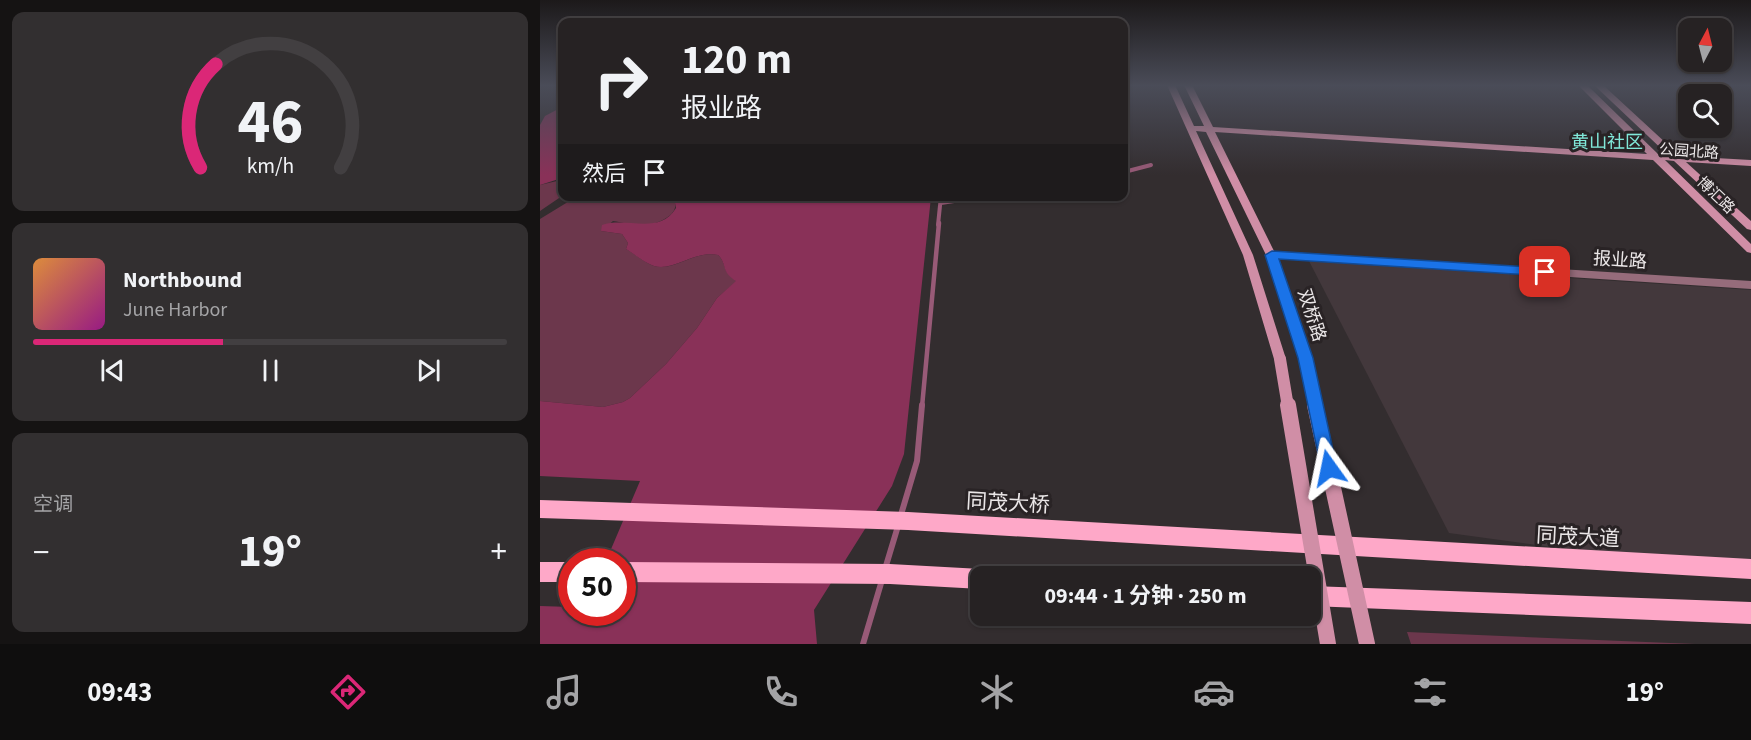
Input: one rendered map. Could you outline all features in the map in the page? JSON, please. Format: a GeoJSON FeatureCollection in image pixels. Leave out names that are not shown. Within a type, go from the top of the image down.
{"type":"FeatureCollection","features":[{"type":"Feature","properties":{"kind":"main road"},"geometry":{"type":"LineString","coordinates":[[1185,115],[1248,255],[1280,359],[1328,644]]}},
{"type":"Feature","properties":{"kind":"main road","name":"双桥路"},"geometry":{"type":"LineString","coordinates":[[1203,115],[1272,255],[1305,358],[1367,644]]}},
{"type":"Feature","properties":{"kind":"main road","name":"博汇路"},"geometry":{"type":"LineString","coordinates":[[1613,115],[1751,250]]}},
{"type":"Feature","properties":{"kind":"main road","name":"博汇路"},"geometry":{"type":"LineString","coordinates":[[1631,115],[1751,227]]}},
{"type":"Feature","properties":{"kind":"main road","name":"公园北路"},"geometry":{"type":"LineString","coordinates":[[1193,132],[1751,163]]}},
{"type":"Feature","properties":{"kind":"main road","name":"公园北路"},"geometry":{"type":"LineString","coordinates":[[1305,139],[1751,170]]}},
{"type":"Feature","properties":{"kind":"main road","name":"同茂大桥"},"geometry":{"type":"LineString","coordinates":[[540,509],[908,521],[1402,550]]}},
{"type":"Feature","properties":{"kind":"main road","name":"同茂大道"},"geometry":{"type":"LineString","coordinates":[[1402,550],[1751,569]]}},
{"type":"Feature","properties":{"kind":"main road"},"geometry":{"type":"LineString","coordinates":[[540,572],[558,572]]}},
{"type":"Feature","properties":{"kind":"main road"},"geometry":{"type":"LineString","coordinates":[[636,572],[890,574],[970,578]]}},
{"type":"Feature","properties":{"kind":"main road"},"geometry":{"type":"LineString","coordinates":[[1321,596],[1751,613]]}},
{"type":"Feature","properties":{"kind":"street","name":"报业路"},"geometry":{"type":"LineString","coordinates":[[1272,255],[1751,285]]}},
{"type":"Feature","properties":{"kind":"shaded area"},"geometry":{"type":"Polygon","coordinates":[[[558,115],[558,179],[540,185],[540,125],[545,116],[558,115]]]}},
{"type":"Feature","properties":{"kind":"shaded area"},"geometry":{"type":"Polygon","coordinates":[[[557,181],[558,199],[540,211],[540,185],[557,181]]]}},
{"type":"Feature","properties":{"kind":"shaded area"},"geometry":{"type":"Polygon","coordinates":[[[569,201],[675,203],[673,212],[659,222],[642,226],[613,221],[601,231],[622,234],[628,243],[626,249],[654,266],[669,266],[701,255],[718,255],[729,275],[737,281],[717,298],[697,328],[666,364],[630,398],[603,407],[540,401],[540,219],[569,201]]]}},
{"type":"Feature","properties":{"kind":"shaded area"},"geometry":{"type":"Polygon","coordinates":[[[629,201],[931,201],[904,454],[892,486],[814,610],[817,644],[540,644],[540,606],[558,607],[558,626],[636,626],[636,548],[612,548],[640,481],[540,476],[540,401],[603,407],[630,398],[666,364],[697,328],[717,298],[736,281],[728,274],[718,255],[701,255],[669,266],[654,266],[626,249],[628,243],[622,234],[601,231],[602,225],[611,223],[642,224],[661,221],[676,208],[675,203],[629,201]]]}},
{"type":"Feature","properties":{"kind":"shaded area"},"geometry":{"type":"Polygon","coordinates":[[[1309,261],[1751,290],[1751,560],[1588,552],[1449,533],[1309,261]]]}},
{"type":"Feature","properties":{"kind":"shaded area"},"geometry":{"type":"Polygon","coordinates":[[[1407,632],[1695,644],[1411,644],[1407,632]]]}},
{"type":"Feature","properties":{"kind":"waterway"},"geometry":{"type":"LineString","coordinates":[[1128,171],[1151,165]]}},
{"type":"Feature","properties":{"kind":"waterway"},"geometry":{"type":"LineString","coordinates":[[938,225],[940,201]]}},
{"type":"Feature","properties":{"kind":"waterway"},"geometry":{"type":"LineString","coordinates":[[941,203],[954,201]]}},
{"type":"Feature","properties":{"kind":"waterway"},"geometry":{"type":"LineString","coordinates":[[922,407],[939,223]]}},
{"type":"Feature","properties":{"kind":"waterway"},"geometry":{"type":"LineString","coordinates":[[900,518],[917,461],[922,405]]}},
{"type":"Feature","properties":{"kind":"waterway"},"geometry":{"type":"LineString","coordinates":[[885,569],[898,526]]}},
{"type":"Feature","properties":{"kind":"waterway"},"geometry":{"type":"LineString","coordinates":[[863,644],[882,580]]}},
{"type":"Feature","properties":{"kind":"district","name":"黄山社区"},"geometry":{"type":"Point","coordinates":[1607,142]}},
{"type":"Feature","properties":{"kind":"route"},"geometry":{"type":"LineString","coordinates":[[1329,468],[1305,358],[1272,255],[1545,272]]}}]}
